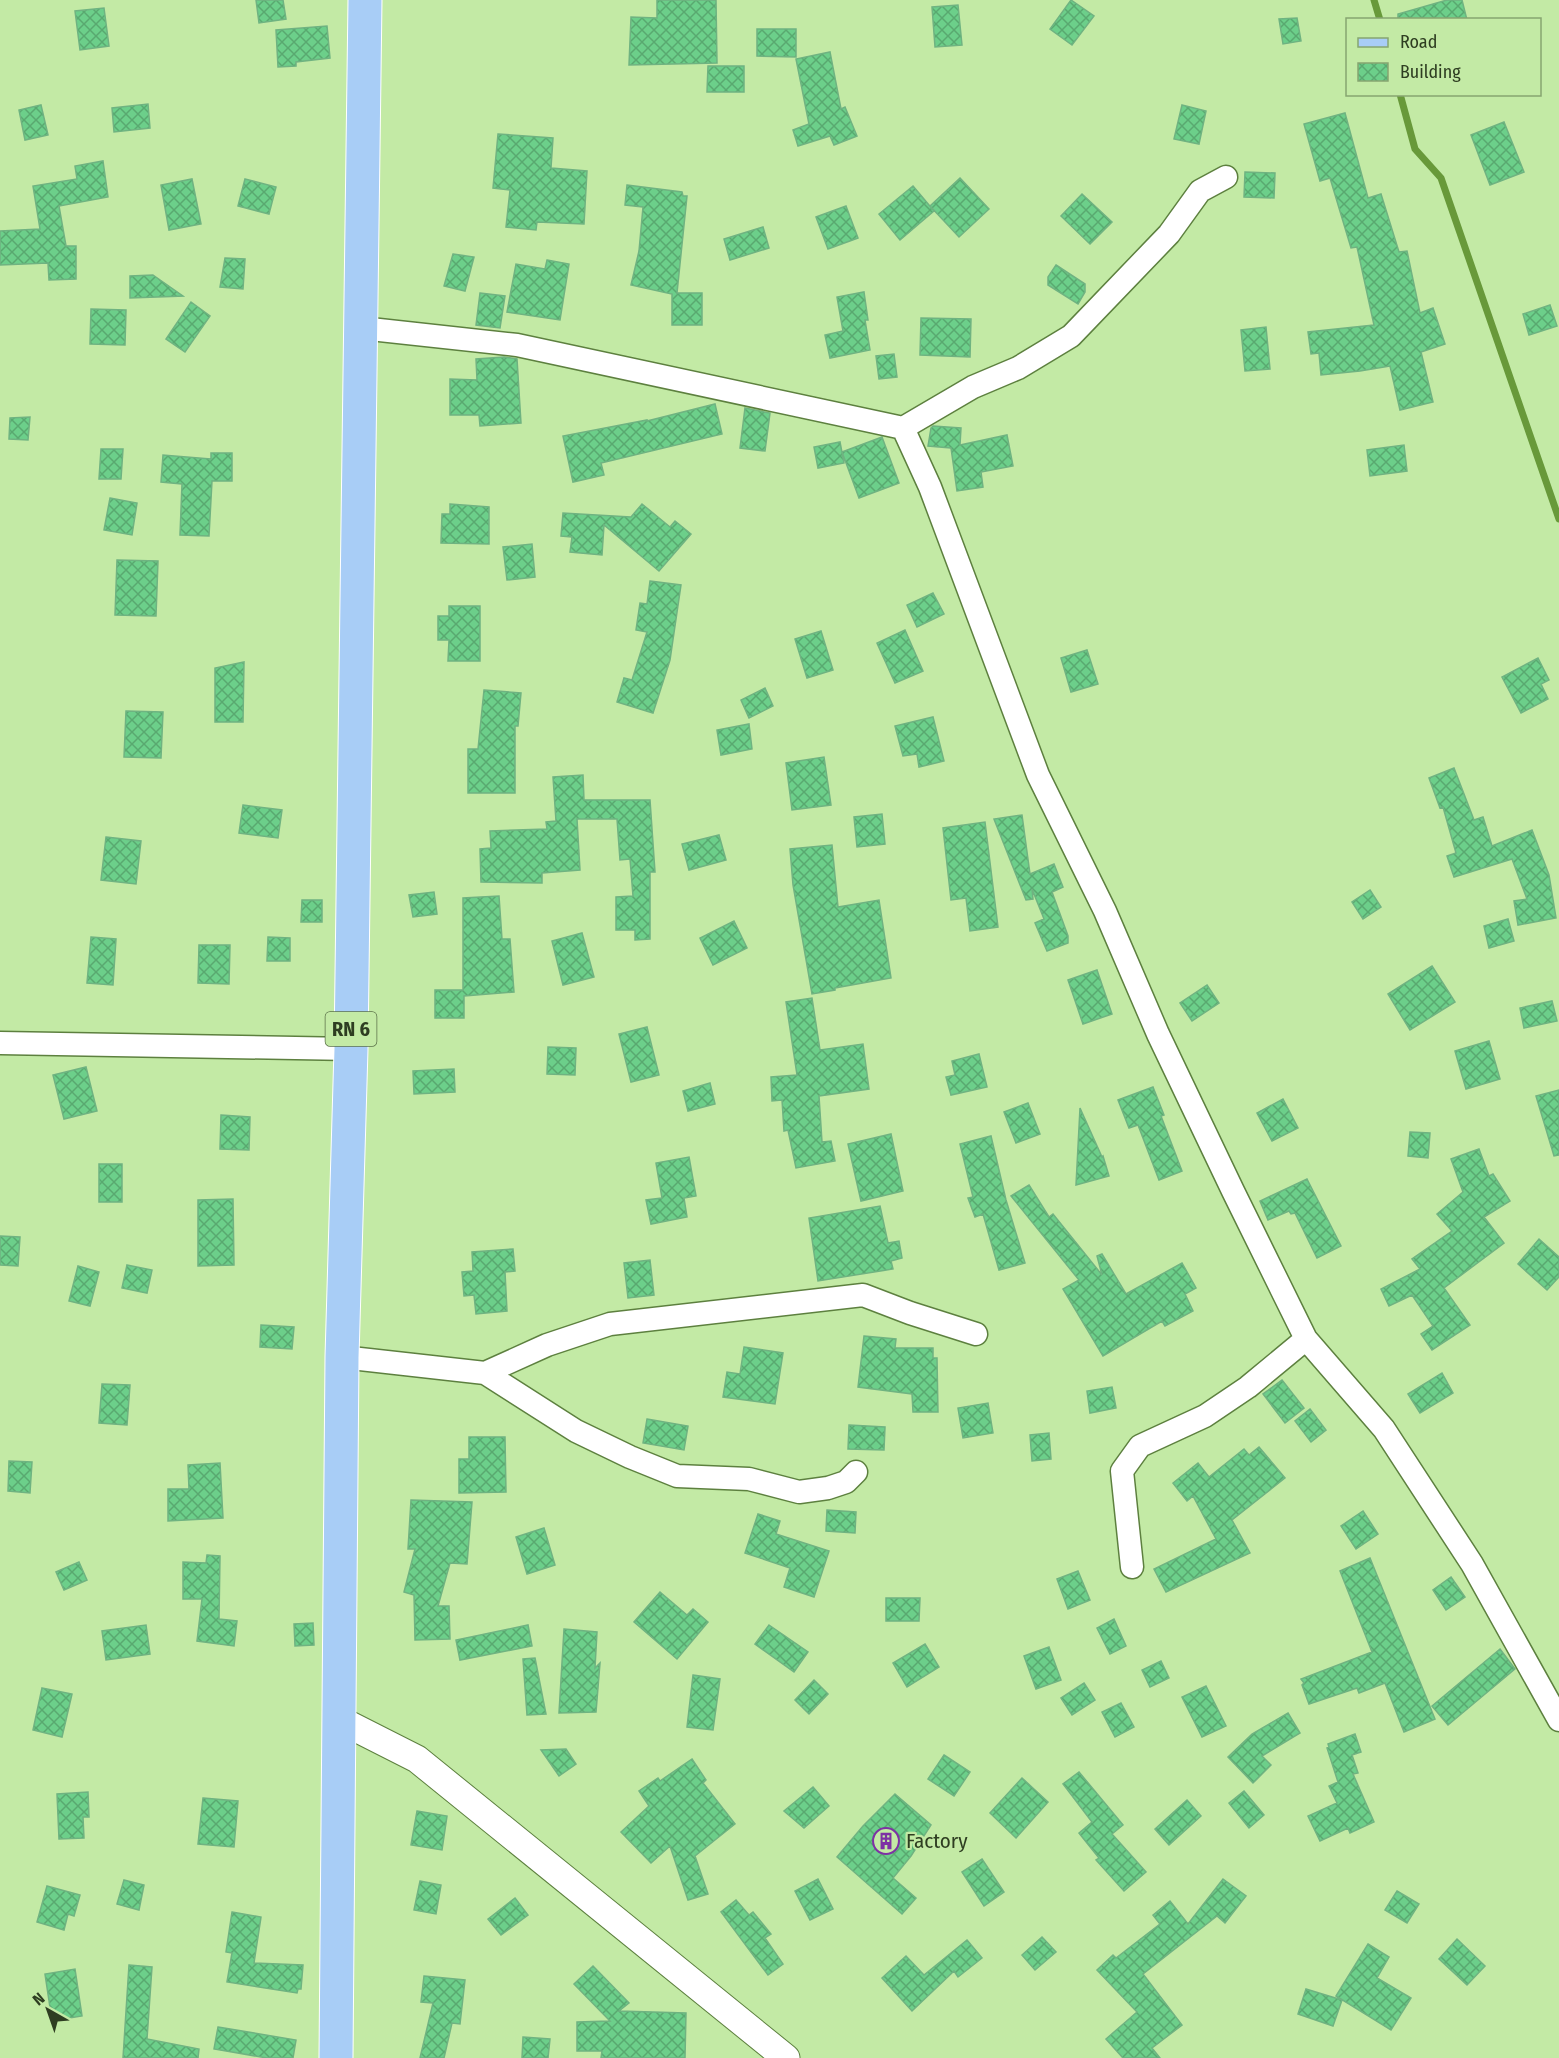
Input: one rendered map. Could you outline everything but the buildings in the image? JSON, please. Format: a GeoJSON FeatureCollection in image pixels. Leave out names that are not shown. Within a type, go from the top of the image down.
{"type":"FeatureCollection","features":[{"type":"Feature","properties":{"kind":"main road","name":"RN 6"},"geometry":{"type":"LineString","coordinates":[[336,2058],[342,1356],[351,1049],[365,0]]}},
{"type":"Feature","properties":{"kind":"street"},"geometry":{"type":"LineString","coordinates":[[361,328],[517,345],[903,428],[973,387],[1018,368],[1071,336],[1168,234],[1200,191],[1226,177]]}},
{"type":"Feature","properties":{"kind":"street"},"geometry":{"type":"LineString","coordinates":[[903,428],[930,487],[1038,775],[1105,910],[1163,1044],[1306,1339],[1384,1429],[1473,1564],[1559,1720]]}},
{"type":"Feature","properties":{"kind":"street"},"geometry":{"type":"LineString","coordinates":[[0,1043],[351,1049]]}},
{"type":"Feature","properties":{"kind":"street"},"geometry":{"type":"LineString","coordinates":[[485,1373],[547,1345],[610,1324],[863,1295],[976,1334]]}},
{"type":"Feature","properties":{"kind":"street"},"geometry":{"type":"LineString","coordinates":[[1132,1567],[1122,1471],[1140,1446],[1205,1416],[1248,1387],[1306,1339]]}},
{"type":"Feature","properties":{"kind":"street"},"geometry":{"type":"LineString","coordinates":[[342,1356],[485,1373],[576,1431],[630,1457],[678,1476],[749,1479],[799,1492],[828,1488],[846,1482],[856,1472]]}},
{"type":"Feature","properties":{"kind":"street"},"geometry":{"type":"LineString","coordinates":[[340,1720],[417,1759],[786,2058]]}},
{"type":"Feature","properties":{"kind":"waterway"},"geometry":{"type":"LineString","coordinates":[[1374,0],[1379,18]]}},
{"type":"Feature","properties":{"kind":"waterway"},"geometry":{"type":"LineString","coordinates":[[1401,96],[1415,149],[1441,178],[1559,519]]}},
{"type":"Feature","properties":{"kind":"place","name":"Factory"},"geometry":{"type":"Point","coordinates":[886,1841]}}]}
